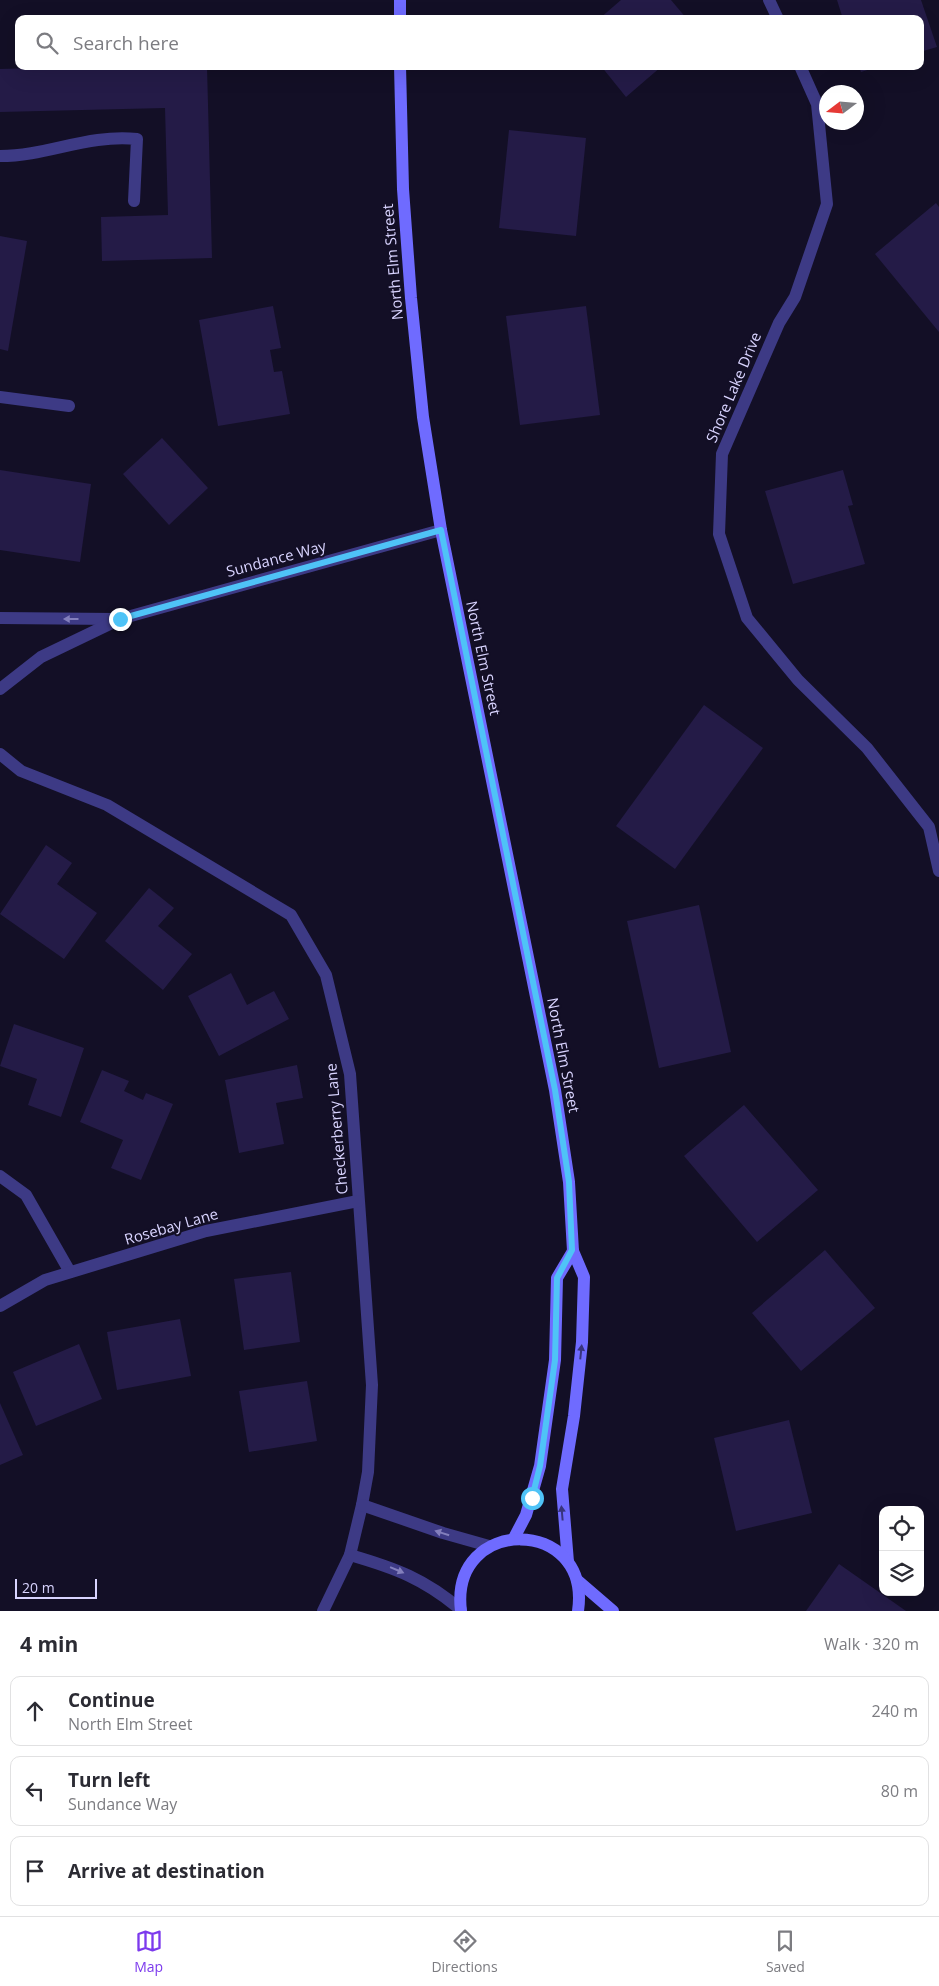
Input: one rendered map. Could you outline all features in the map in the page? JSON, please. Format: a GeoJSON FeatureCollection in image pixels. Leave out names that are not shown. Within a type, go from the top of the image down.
{"type":"FeatureCollection","features":[{"type":"Feature","properties":{"kind":"main road"},"geometry":{"type":"LineString","coordinates":[[400,0],[400,15]]}},
{"type":"Feature","properties":{"kind":"main road","name":"North Elm Street"},"geometry":{"type":"LineString","coordinates":[[400,70],[402,189],[423,417],[441,530],[555,1090],[569,1182],[572,1250],[584,1277],[582,1342],[574,1416],[562,1489],[568,1562]]}},
{"type":"Feature","properties":{"kind":"main road"},"geometry":{"type":"LineString","coordinates":[[514,1538],[526,1515],[540,1466],[555,1360],[557,1278],[572,1250]]}},
{"type":"Feature","properties":{"kind":"main road"},"geometry":{"type":"LineString","coordinates":[[461,1611],[460,1592],[465,1574],[475,1558],[489,1546],[514,1538],[544,1543],[557,1551],[568,1562],[577,1580],[580,1598],[578,1611]]}},
{"type":"Feature","properties":{"kind":"main road"},"geometry":{"type":"LineString","coordinates":[[577,1580],[613,1611]]}},
{"type":"Feature","properties":{"kind":"street"},"geometry":{"type":"LineString","coordinates":[[769,0],[776,15]]}},
{"type":"Feature","properties":{"kind":"street","name":"Shore Lake Drive"},"geometry":{"type":"LineString","coordinates":[[802,70],[817,104],[827,204],[795,297],[778,323],[722,454],[718,534],[747,618],[798,680],[867,748],[929,826],[939,871]]}},
{"type":"Feature","properties":{"kind":"street"},"geometry":{"type":"LineString","coordinates":[[0,156],[33,152],[95,139],[115,137],[137,139],[134,201]]}},
{"type":"Feature","properties":{"kind":"street"},"geometry":{"type":"LineString","coordinates":[[0,398],[70,406]]}},
{"type":"Feature","properties":{"kind":"street","name":"Sundance Way"},"geometry":{"type":"LineString","coordinates":[[0,689],[41,657],[120,619],[441,530]]}},
{"type":"Feature","properties":{"kind":"street","name":"Sundance Way"},"geometry":{"type":"LineString","coordinates":[[0,618],[120,619]]}},
{"type":"Feature","properties":{"kind":"street","name":"Checkerberry Lane"},"geometry":{"type":"LineString","coordinates":[[0,754],[21,771],[107,805],[291,915],[326,975],[350,1074],[372,1385],[368,1472],[362,1505],[350,1555],[323,1611]]}},
{"type":"Feature","properties":{"kind":"street"},"geometry":{"type":"LineString","coordinates":[[0,1176],[26,1195],[70,1272]]}},
{"type":"Feature","properties":{"kind":"street","name":"Rosebay Lane"},"geometry":{"type":"LineString","coordinates":[[0,1306],[45,1280],[206,1231],[358,1201]]}},
{"type":"Feature","properties":{"kind":"street"},"geometry":{"type":"LineString","coordinates":[[362,1505],[443,1533],[489,1546]]}},
{"type":"Feature","properties":{"kind":"street"},"geometry":{"type":"LineString","coordinates":[[350,1555],[387,1566],[425,1582],[461,1611]]}},
{"type":"Feature","properties":{"kind":"building"},"geometry":{"type":"Polygon","coordinates":[[[621,0],[671,0],[684,15],[604,15],[621,0]]]}},
{"type":"Feature","properties":{"kind":"building"},"geometry":{"type":"Polygon","coordinates":[[[837,0],[921,0],[937,47],[924,51],[924,15],[842,15],[837,0]]]}},
{"type":"Feature","properties":{"kind":"building"},"geometry":{"type":"Polygon","coordinates":[[[0,69],[207,70],[212,258],[102,261],[101,217],[168,215],[165,108],[0,112],[0,69]]]}},
{"type":"Feature","properties":{"kind":"building"},"geometry":{"type":"Polygon","coordinates":[[[604,70],[657,70],[626,97],[604,70]]]}},
{"type":"Feature","properties":{"kind":"building"},"geometry":{"type":"Polygon","coordinates":[[[509,130],[586,138],[576,236],[499,228],[509,130]]]}},
{"type":"Feature","properties":{"kind":"building"},"geometry":{"type":"Polygon","coordinates":[[[936,203],[939,207],[939,332],[875,254],[936,203]]]}},
{"type":"Feature","properties":{"kind":"building"},"geometry":{"type":"Polygon","coordinates":[[[0,236],[27,241],[8,351],[0,349],[0,236]]]}},
{"type":"Feature","properties":{"kind":"building"},"geometry":{"type":"Polygon","coordinates":[[[273,306],[281,348],[270,350],[274,372],[282,371],[290,414],[218,426],[199,320],[273,306]]]}},
{"type":"Feature","properties":{"kind":"building"},"geometry":{"type":"Polygon","coordinates":[[[586,306],[600,415],[520,425],[506,316],[586,306]]]}},
{"type":"Feature","properties":{"kind":"building"},"geometry":{"type":"Polygon","coordinates":[[[162,438],[208,488],[169,525],[123,474],[162,438]]]}},
{"type":"Feature","properties":{"kind":"building"},"geometry":{"type":"Polygon","coordinates":[[[0,470],[91,484],[80,562],[0,550],[0,470]]]}},
{"type":"Feature","properties":{"kind":"building"},"geometry":{"type":"Polygon","coordinates":[[[843,470],[853,505],[848,506],[865,564],[793,584],[765,491],[843,470]]]}},
{"type":"Feature","properties":{"kind":"building"},"geometry":{"type":"Polygon","coordinates":[[[704,705],[763,748],[675,869],[616,826],[704,705]]]}},
{"type":"Feature","properties":{"kind":"building"},"geometry":{"type":"Polygon","coordinates":[[[46,845],[72,863],[57,884],[97,913],[64,959],[0,914],[46,845]]]}},
{"type":"Feature","properties":{"kind":"building"},"geometry":{"type":"Polygon","coordinates":[[[149,888],[174,908],[158,926],[192,954],[163,990],[105,941],[149,888]]]}},
{"type":"Feature","properties":{"kind":"building"},"geometry":{"type":"Polygon","coordinates":[[[699,905],[731,1052],[659,1068],[627,921],[699,905]]]}},
{"type":"Feature","properties":{"kind":"building"},"geometry":{"type":"Polygon","coordinates":[[[231,973],[247,1005],[274,991],[289,1019],[219,1056],[188,996],[231,973]]]}},
{"type":"Feature","properties":{"kind":"building"},"geometry":{"type":"Polygon","coordinates":[[[14,1024],[84,1048],[61,1117],[28,1105],[37,1079],[0,1066],[14,1024]]]}},
{"type":"Feature","properties":{"kind":"building"},"geometry":{"type":"Polygon","coordinates":[[[297,1065],[303,1098],[276,1103],[284,1144],[239,1153],[225,1080],[297,1065]]]}},
{"type":"Feature","properties":{"kind":"building"},"geometry":{"type":"Polygon","coordinates":[[[102,1070],[129,1081],[124,1091],[143,1100],[146,1093],[173,1104],[141,1180],[111,1168],[123,1140],[80,1122],[102,1070]]]}},
{"type":"Feature","properties":{"kind":"building"},"geometry":{"type":"Polygon","coordinates":[[[744,1105],[818,1190],[757,1242],[684,1156],[744,1105]]]}},
{"type":"Feature","properties":{"kind":"building"},"geometry":{"type":"Polygon","coordinates":[[[825,1250],[875,1308],[801,1371],[752,1313],[825,1250]]]}},
{"type":"Feature","properties":{"kind":"building"},"geometry":{"type":"Polygon","coordinates":[[[291,1272],[300,1342],[244,1350],[234,1279],[291,1272]]]}},
{"type":"Feature","properties":{"kind":"building"},"geometry":{"type":"Polygon","coordinates":[[[180,1319],[191,1376],[117,1390],[107,1332],[180,1319]]]}},
{"type":"Feature","properties":{"kind":"building"},"geometry":{"type":"Polygon","coordinates":[[[79,1344],[102,1399],[36,1426],[13,1372],[79,1344]]]}},
{"type":"Feature","properties":{"kind":"building"},"geometry":{"type":"Polygon","coordinates":[[[307,1381],[317,1441],[249,1452],[239,1391],[307,1381]]]}},
{"type":"Feature","properties":{"kind":"building"},"geometry":{"type":"Polygon","coordinates":[[[0,1403],[23,1455],[0,1465],[0,1403]]]}},
{"type":"Feature","properties":{"kind":"building"},"geometry":{"type":"Polygon","coordinates":[[[789,1420],[812,1513],[736,1531],[714,1438],[789,1420]]]}},
{"type":"Feature","properties":{"kind":"building"},"geometry":{"type":"Polygon","coordinates":[[[839,1564],[879,1592],[879,1596],[885,1596],[906,1611],[806,1611],[839,1564]]]}},
{"type":"Feature","properties":{"kind":"route"},"geometry":{"type":"LineString","coordinates":[[120,619],[441,530],[555,1090],[569,1182],[572,1250],[557,1278],[555,1360],[540,1466],[532,1498]]}}]}
